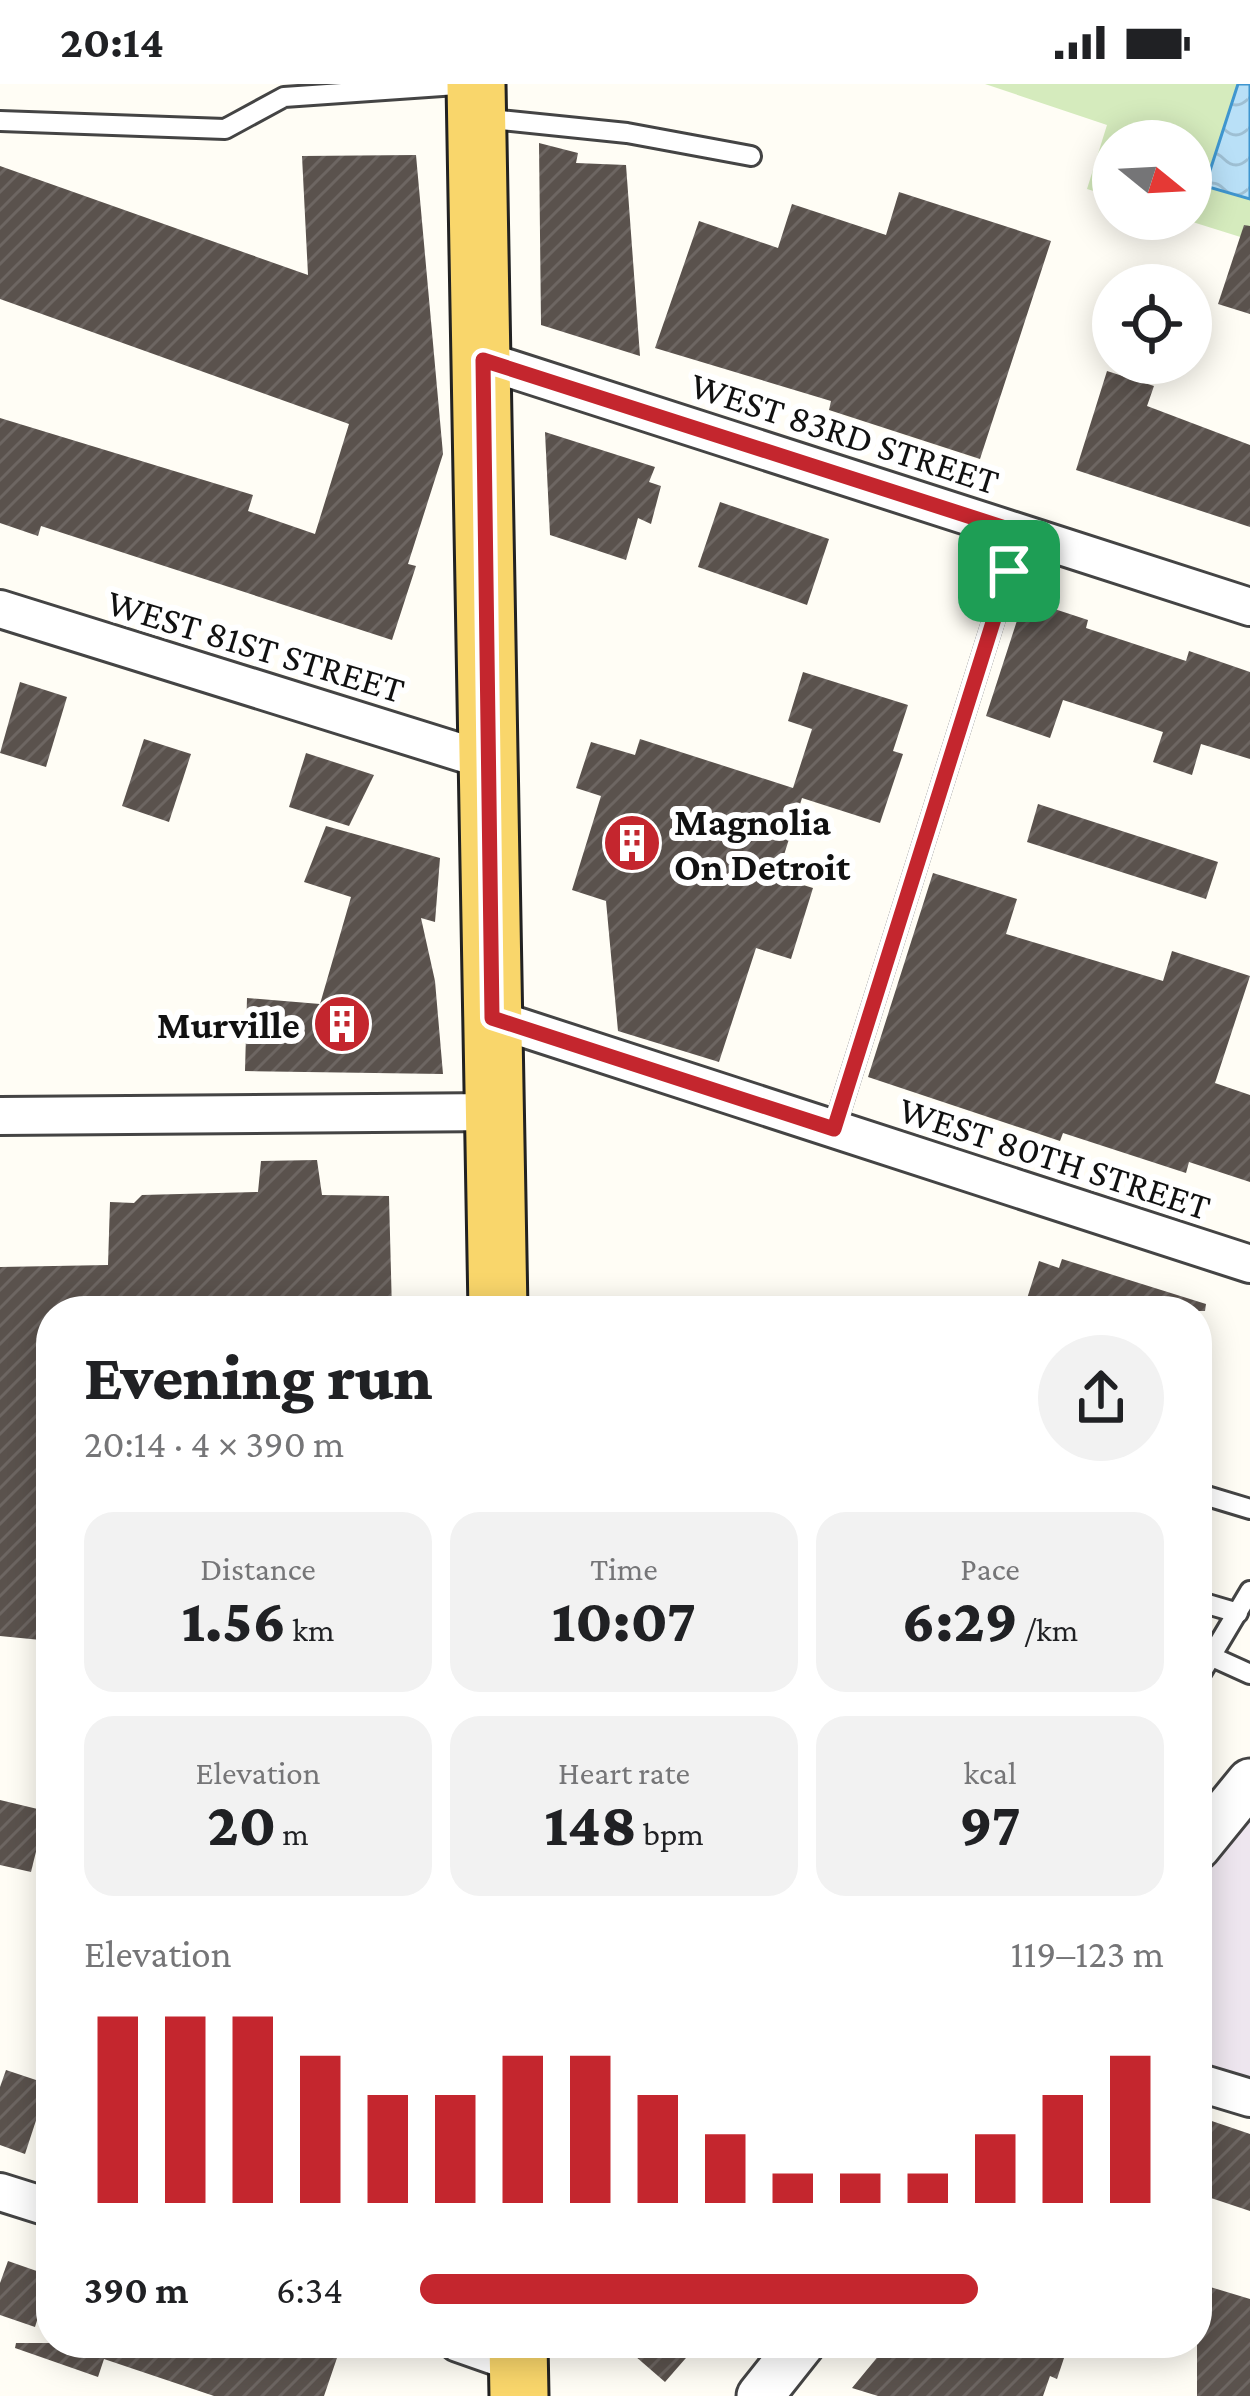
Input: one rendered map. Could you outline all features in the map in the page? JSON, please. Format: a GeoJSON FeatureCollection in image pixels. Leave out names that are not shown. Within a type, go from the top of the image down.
{"type":"FeatureCollection","features":[{"type":"Feature","properties":{"kind":"main road"},"geometry":{"type":"LineString","coordinates":[[476,100],[498,1296]]}},
{"type":"Feature","properties":{"kind":"street","name":"WEST 83RD STREET"},"geometry":{"type":"LineString","coordinates":[[483,360],[1250,607]]}},
{"type":"Feature","properties":{"kind":"street","name":"WEST 81ST STREET"},"geometry":{"type":"LineString","coordinates":[[0,609],[488,761]]}},
{"type":"Feature","properties":{"kind":"street","name":"WEST 80TH STREET"},"geometry":{"type":"LineString","coordinates":[[492,1018],[1250,1264]]}},
{"type":"Feature","properties":{"kind":"street"},"geometry":{"type":"LineString","coordinates":[[0,1116],[495,1112]]}},
{"type":"Feature","properties":{"kind":"street"},"geometry":{"type":"LineString","coordinates":[[1212,1829],[1250,1782]]}},
{"type":"Feature","properties":{"kind":"street"},"geometry":{"type":"LineString","coordinates":[[1212,2087],[1250,2098]]}},
{"type":"Feature","properties":{"kind":"street"},"geometry":{"type":"LineString","coordinates":[[0,2192],[36,2203]]}},
{"type":"Feature","properties":{"kind":"street"},"geometry":{"type":"LineString","coordinates":[[765,2394],[791,2358]]}},
{"type":"Feature","properties":{"kind":"lane"},"geometry":{"type":"LineString","coordinates":[[0,121],[225,129],[284,98],[476,100],[751,156]]}},
{"type":"Feature","properties":{"kind":"lane"},"geometry":{"type":"LineString","coordinates":[[834,1129],[1021,533]]}},
{"type":"Feature","properties":{"kind":"lane"},"geometry":{"type":"LineString","coordinates":[[1212,1497],[1250,1509]]}},
{"type":"Feature","properties":{"kind":"lane"},"geometry":{"type":"LineString","coordinates":[[1212,1644],[1250,1591]]}},
{"type":"Feature","properties":{"kind":"lane"},"geometry":{"type":"LineString","coordinates":[[1212,1605],[1238,1613]]}},
{"type":"Feature","properties":{"kind":"lane"},"geometry":{"type":"LineString","coordinates":[[1212,1657],[1250,1675]]}},
{"type":"Feature","properties":{"kind":"shaded area"},"geometry":{"type":"Polygon","coordinates":[[[1250,1790],[1250,2091],[1212,2079],[1212,1838],[1250,1790]]]}},
{"type":"Feature","properties":{"kind":"green space"},"geometry":{"type":"Polygon","coordinates":[[[985,84],[1250,84],[1250,240],[1212,228],[1212,120],[1092,120],[985,84]]]}},
{"type":"Feature","properties":{"kind":"water"},"geometry":{"type":"Polygon","coordinates":[[[1238,84],[1250,84],[1250,199],[1212,188],[1212,164],[1238,84]]]}},
{"type":"Feature","properties":{"kind":"building"},"geometry":{"type":"Polygon","coordinates":[[[539,143],[578,153],[576,163],[626,165],[640,356],[541,325],[539,143]]]}},
{"type":"Feature","properties":{"kind":"building"},"geometry":{"type":"Polygon","coordinates":[[[416,155],[443,454],[408,564],[416,566],[392,640],[41,526],[38,536],[0,523],[0,418],[253,495],[248,511],[315,534],[349,424],[0,299],[0,166],[308,275],[302,156],[416,155]]]}},
{"type":"Feature","properties":{"kind":"building"},"geometry":{"type":"Polygon","coordinates":[[[899,192],[1051,241],[980,459],[829,410],[831,401],[655,348],[699,221],[778,248],[792,204],[886,235],[899,192]]]}},
{"type":"Feature","properties":{"kind":"building"},"geometry":{"type":"Polygon","coordinates":[[[1244,225],[1250,226],[1250,314],[1218,304],[1244,225]]]}},
{"type":"Feature","properties":{"kind":"building"},"geometry":{"type":"Polygon","coordinates":[[[1103,384],[1154,386],[1147,406],[1250,445],[1250,527],[1076,470],[1103,384]]]}},
{"type":"Feature","properties":{"kind":"building"},"geometry":{"type":"Polygon","coordinates":[[[545,432],[655,467],[649,482],[661,486],[651,524],[638,518],[626,560],[550,535],[545,432]]]}},
{"type":"Feature","properties":{"kind":"building"},"geometry":{"type":"Polygon","coordinates":[[[720,502],[829,539],[807,605],[698,567],[720,502]]]}},
{"type":"Feature","properties":{"kind":"building"},"geometry":{"type":"Polygon","coordinates":[[[1024,599],[1088,620],[1086,628],[1186,661],[1189,651],[1250,672],[1250,759],[1201,744],[1192,775],[1153,762],[1163,732],[1063,700],[1050,738],[986,716],[1024,599]]]}},
{"type":"Feature","properties":{"kind":"building"},"geometry":{"type":"Polygon","coordinates":[[[803,672],[908,705],[893,751],[903,754],[880,823],[802,798],[777,877],[813,888],[791,959],[756,948],[719,1062],[618,1031],[606,901],[572,890],[601,796],[576,788],[591,742],[635,755],[640,739],[793,788],[812,729],[788,721],[803,672]]]}},
{"type":"Feature","properties":{"kind":"building"},"geometry":{"type":"Polygon","coordinates":[[[20,682],[67,697],[46,767],[0,753],[20,682]]]}},
{"type":"Feature","properties":{"kind":"building"},"geometry":{"type":"Polygon","coordinates":[[[144,739],[191,754],[169,822],[122,806],[144,739]]]}},
{"type":"Feature","properties":{"kind":"building"},"geometry":{"type":"Polygon","coordinates":[[[306,753],[374,775],[349,826],[289,807],[306,753]]]}},
{"type":"Feature","properties":{"kind":"building"},"geometry":{"type":"Polygon","coordinates":[[[1038,804],[1218,862],[1206,899],[1027,842],[1038,804]]]}},
{"type":"Feature","properties":{"kind":"building"},"geometry":{"type":"Polygon","coordinates":[[[326,826],[440,858],[435,922],[421,918],[435,981],[443,1074],[245,1071],[247,998],[320,1004],[351,897],[304,882],[326,826]]]}},
{"type":"Feature","properties":{"kind":"building"},"geometry":{"type":"Polygon","coordinates":[[[933,873],[1017,899],[1006,934],[1163,981],[1172,951],[1250,976],[1215,1083],[1250,1095],[1250,1182],[1189,1162],[1186,1173],[1063,1133],[1060,1141],[868,1077],[933,873]]]}},
{"type":"Feature","properties":{"kind":"building"},"geometry":{"type":"Polygon","coordinates":[[[317,1160],[322,1195],[389,1196],[392,1296],[36,1296],[36,1640],[0,1636],[0,1267],[108,1265],[110,1202],[134,1203],[142,1195],[258,1192],[261,1161],[317,1160]]]}},
{"type":"Feature","properties":{"kind":"building"},"geometry":{"type":"Polygon","coordinates":[[[1062,1259],[1180,1296],[1028,1296],[1039,1261],[1059,1268],[1062,1259]]]}},
{"type":"Feature","properties":{"kind":"building"},"geometry":{"type":"Polygon","coordinates":[[[0,1800],[36,1809],[31,1872],[0,1865],[0,1800]]]}},
{"type":"Feature","properties":{"kind":"building"},"geometry":{"type":"Polygon","coordinates":[[[6,2070],[36,2080],[36,2121],[25,2154],[0,2145],[0,2087],[6,2070]]]}},
{"type":"Feature","properties":{"kind":"building"},"geometry":{"type":"Polygon","coordinates":[[[1212,2121],[1250,2134],[1250,2211],[1212,2198],[1212,2121]]]}},
{"type":"Feature","properties":{"kind":"building"},"geometry":{"type":"Polygon","coordinates":[[[8,2261],[36,2271],[35,2327],[0,2315],[0,2283],[8,2261]]]}},
{"type":"Feature","properties":{"kind":"building"},"geometry":{"type":"Polygon","coordinates":[[[1212,2288],[1250,2299],[1250,2396],[1197,2396],[1197,2358],[1212,2358],[1212,2288]]]}},
{"type":"Feature","properties":{"kind":"building"},"geometry":{"type":"Polygon","coordinates":[[[16,2343],[36,2343],[36,2355],[15,2348],[16,2343]]]}},
{"type":"Feature","properties":{"kind":"building"},"geometry":{"type":"Polygon","coordinates":[[[44,2358],[337,2358],[324,2396],[214,2396],[104,2359],[98,2377],[44,2358]]]}},
{"type":"Feature","properties":{"kind":"building"},"geometry":{"type":"Polygon","coordinates":[[[637,2358],[686,2358],[665,2382],[637,2358]]]}},
{"type":"Feature","properties":{"kind":"building"},"geometry":{"type":"Polygon","coordinates":[[[877,2358],[1064,2358],[1057,2379],[1050,2376],[1043,2396],[878,2396],[852,2388],[877,2358]]]}},
{"type":"Feature","properties":{"kind":"place","name":"Magnolia On Detroit"},"geometry":{"type":"Point","coordinates":[632,843]}},
{"type":"Feature","properties":{"kind":"place","name":"Murville"},"geometry":{"type":"Point","coordinates":[342,1024]}},
{"type":"Feature","properties":{"kind":"route"},"geometry":{"type":"LineString","coordinates":[[483,360],[1021,533],[1009,571],[834,1129],[492,1018],[483,360]]}}]}
